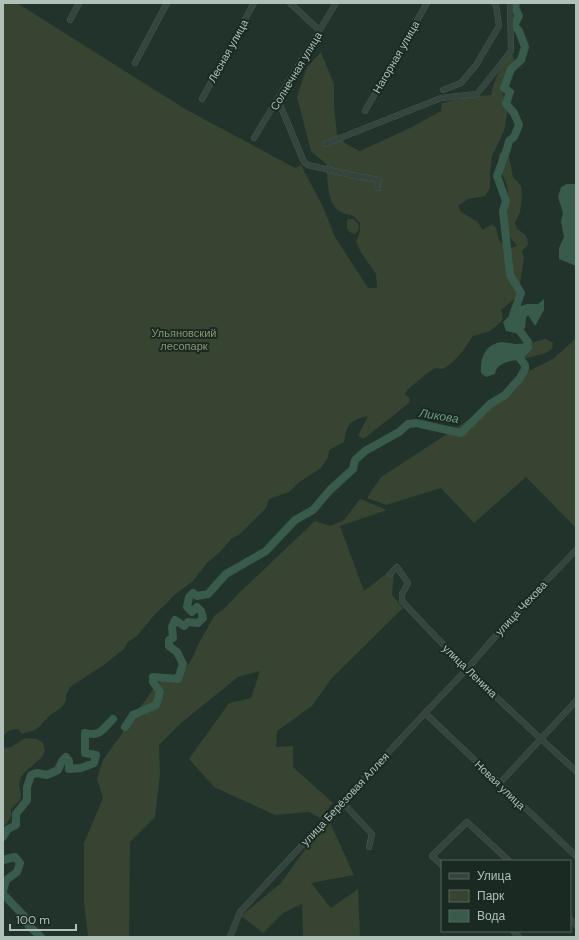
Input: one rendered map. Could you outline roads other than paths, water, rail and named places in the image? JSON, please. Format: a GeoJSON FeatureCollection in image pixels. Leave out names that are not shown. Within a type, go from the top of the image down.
{"type":"FeatureCollection","features":[{"type":"Feature","properties":{"kind":"street"},"geometry":{"type":"LineString","coordinates":[[70,20],[79,3]]}},
{"type":"Feature","properties":{"kind":"street"},"geometry":{"type":"LineString","coordinates":[[135,64],[167,3]]}},
{"type":"Feature","properties":{"kind":"street","name":"Лесная улица"},"geometry":{"type":"LineString","coordinates":[[202,99],[254,3]]}},
{"type":"Feature","properties":{"kind":"street"},"geometry":{"type":"LineString","coordinates":[[290,3],[320,31]]}},
{"type":"Feature","properties":{"kind":"street","name":"Солнечная улица"},"geometry":{"type":"LineString","coordinates":[[254,138],[336,3]]}},
{"type":"Feature","properties":{"kind":"street","name":"Нагорная улица"},"geometry":{"type":"LineString","coordinates":[[365,111],[427,3]]}},
{"type":"Feature","properties":{"kind":"street"},"geometry":{"type":"LineString","coordinates":[[443,90],[461,83],[476,65],[499,26],[496,5],[494,3]]}},
{"type":"Feature","properties":{"kind":"street"},"geometry":{"type":"LineString","coordinates":[[325,144],[441,98],[477,94],[511,51],[510,3]]}},
{"type":"Feature","properties":{"kind":"street"},"geometry":{"type":"LineString","coordinates":[[278,100],[304,162],[308,165],[378,180],[378,188]]}},
{"type":"Feature","properties":{"kind":"street","name":"улица Чехова"},"geometry":{"type":"LineString","coordinates":[[468,668],[512,617],[576,550]]}},
{"type":"Feature","properties":{"kind":"street","name":"улица Ленина"},"geometry":{"type":"LineString","coordinates":[[390,574],[397,567],[408,583],[402,594],[402,602],[434,636],[576,771]]}},
{"type":"Feature","properties":{"kind":"street","name":"улица Берёзовая Аллея"},"geometry":{"type":"LineString","coordinates":[[230,937],[240,912],[468,668]]}},
{"type":"Feature","properties":{"kind":"street"},"geometry":{"type":"LineString","coordinates":[[499,784],[576,701]]}},
{"type":"Feature","properties":{"kind":"street","name":"Новая улица"},"geometry":{"type":"LineString","coordinates":[[425,713],[576,856]]}},
{"type":"Feature","properties":{"kind":"street"},"geometry":{"type":"LineString","coordinates":[[342,802],[374,834],[369,847]]}},
{"type":"Feature","properties":{"kind":"street"},"geometry":{"type":"LineString","coordinates":[[441,864],[432,856],[467,822],[508,860]]}},
{"type":"Feature","properties":{"kind":"water"},"geometry":{"type":"Polygon","coordinates":[[[567,184],[576,184],[576,266],[559,259],[559,248],[564,237],[561,221],[563,213],[558,197],[561,187],[567,184]]]}},
{"type":"Feature","properties":{"kind":"water"},"geometry":{"type":"Polygon","coordinates":[[[544,299],[544,310],[535,326],[528,315],[526,318],[525,328],[520,334],[506,331],[503,322],[511,314],[514,308],[527,304],[538,304],[544,299]]]}},
{"type":"Feature","properties":{"kind":"water"},"geometry":{"type":"Polygon","coordinates":[[[503,342],[515,344],[531,343],[533,348],[523,359],[506,362],[499,366],[495,374],[486,377],[481,373],[483,356],[492,345],[503,342]]]}},
{"type":"Feature","properties":{"kind":"waterway","name":"Ликова"},"geometry":{"type":"LineString","coordinates":[[125,727],[133,715],[156,705],[160,692],[153,682],[153,677],[178,679],[183,664],[177,652],[169,646],[169,640],[173,638],[172,627],[175,620],[184,626],[188,622],[198,623],[203,618],[201,611],[197,607],[192,612],[187,607],[189,597],[193,593],[197,596],[208,594],[226,574],[266,551],[295,520],[313,510],[330,490],[353,469],[355,460],[365,451],[399,432],[408,424],[416,423],[461,433],[490,404],[505,395],[520,378],[525,369],[525,365],[517,355],[525,351],[528,342],[519,330],[513,315],[521,293],[510,275],[503,211],[506,201],[497,176],[509,141],[514,137],[519,125],[514,113],[506,104],[510,92],[504,88],[511,69],[521,60],[525,47],[519,31],[514,25],[519,16],[515,7],[516,3]]}},
{"type":"Feature","properties":{"kind":"waterway","name":"Ликова"},"geometry":{"type":"LineString","coordinates":[[3,837],[8,829],[16,825],[16,814],[27,800],[27,787],[31,775],[37,773],[47,775],[58,770],[62,761],[66,757],[69,761],[69,769],[81,768],[94,763],[96,755],[85,753],[85,733],[98,733],[113,719]]}},
{"type":"Feature","properties":{"kind":"waterway","name":"Ликова"},"geometry":{"type":"LineString","coordinates":[[3,860],[15,857],[20,863],[17,872],[6,880],[3,891]]}},
{"type":"Feature","properties":{"kind":"waterway","name":"Ликова"},"geometry":{"type":"LineString","coordinates":[[3,894],[24,916],[29,926],[41,937]]}},
{"type":"Feature","properties":{"kind":"park label","name":"Ульяновский лесопарк"},"geometry":{"type":"Point","coordinates":[184,339]}}]}
